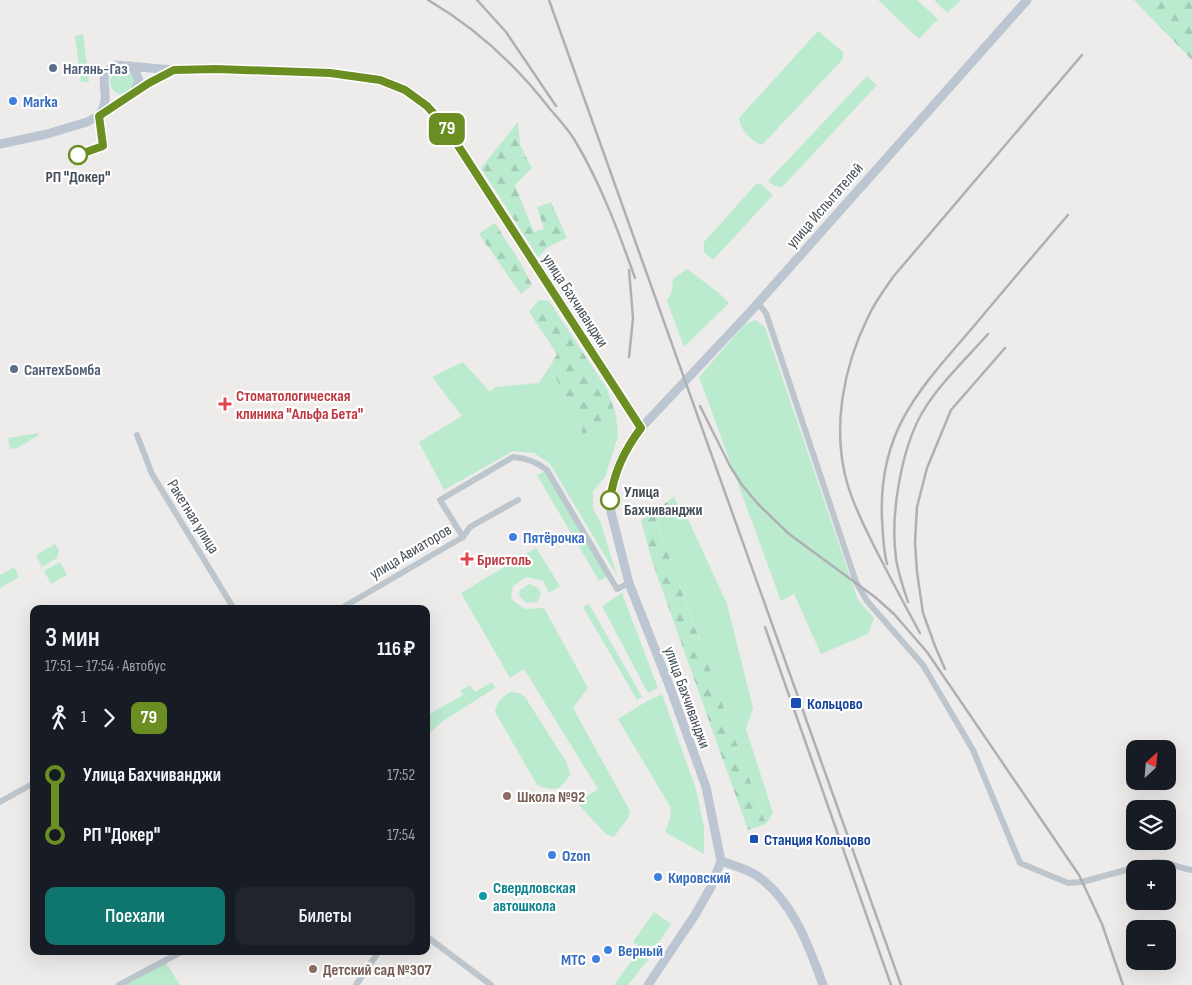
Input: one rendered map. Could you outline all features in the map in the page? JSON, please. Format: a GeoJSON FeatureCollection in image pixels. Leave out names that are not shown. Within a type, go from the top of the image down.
{"type":"FeatureCollection","features":[{"type":"Feature","properties":{"kind":"main road","name":"улица Испытателей"},"geometry":{"type":"LineString","coordinates":[[641,428],[758,303],[1027,0]]}},
{"type":"Feature","properties":{"kind":"main road","name":"улица Бахчиванджи"},"geometry":{"type":"LineString","coordinates":[[99,116],[104,107],[104,78],[110,68],[116,65],[174,70],[216,69],[311,72],[380,80],[405,90],[427,106],[446,127],[641,428],[623,454],[617,468],[612,482],[611,512],[629,583],[706,786],[721,861]]}},
{"type":"Feature","properties":{"kind":"main road"},"geometry":{"type":"LineString","coordinates":[[130,66],[135,70],[139,81],[133,93]]}},
{"type":"Feature","properties":{"kind":"main road","name":"улица Бахчиванджи"},"geometry":{"type":"LineString","coordinates":[[0,144],[67,129],[99,116],[133,93],[174,70]]}},
{"type":"Feature","properties":{"kind":"main road"},"geometry":{"type":"LineString","coordinates":[[105,94],[122,101]]}},
{"type":"Feature","properties":{"kind":"main road"},"geometry":{"type":"LineString","coordinates":[[648,985],[707,894],[721,861],[756,875],[776,893],[805,939],[823,985]]}},
{"type":"Feature","properties":{"kind":"street"},"geometry":{"type":"LineString","coordinates":[[758,303],[766,313],[856,582],[867,601],[923,665],[973,750],[1020,863],[1068,883],[1082,882],[1154,862],[1165,862],[1183,869],[1192,870]]}},
{"type":"Feature","properties":{"kind":"street","name":"Ракетная улица"},"geometry":{"type":"LineString","coordinates":[[137,435],[152,474],[232,605]]}},
{"type":"Feature","properties":{"kind":"street"},"geometry":{"type":"LineString","coordinates":[[463,537],[440,500],[513,457],[524,458],[540,464],[547,470],[617,590],[629,583]]}},
{"type":"Feature","properties":{"kind":"street","name":"улица Авиаторов"},"geometry":{"type":"LineString","coordinates":[[347,605],[463,537],[470,527],[518,500]]}},
{"type":"Feature","properties":{"kind":"street"},"geometry":{"type":"LineString","coordinates":[[0,802],[30,785]]}},
{"type":"Feature","properties":{"kind":"street"},"geometry":{"type":"LineString","coordinates":[[430,939],[491,985]]}},
{"type":"Feature","properties":{"kind":"street"},"geometry":{"type":"LineString","coordinates":[[119,985],[175,955]]}},
{"type":"Feature","properties":{"kind":"street"},"geometry":{"type":"LineString","coordinates":[[356,985],[376,955]]}},
{"type":"Feature","properties":{"kind":"green space"},"geometry":{"type":"Polygon","coordinates":[[[878,0],[917,0],[938,19],[919,39],[878,0]]]}},
{"type":"Feature","properties":{"kind":"green space"},"geometry":{"type":"Polygon","coordinates":[[[934,0],[961,0],[947,13],[934,0]]]}},
{"type":"Feature","properties":{"kind":"green space"},"geometry":{"type":"Polygon","coordinates":[[[1134,0],[1192,0],[1192,60],[1134,0]]]}},
{"type":"Feature","properties":{"kind":"green space"},"geometry":{"type":"Polygon","coordinates":[[[818,31],[843,52],[843,59],[762,145],[758,143],[750,138],[739,118],[818,31]]]}},
{"type":"Feature","properties":{"kind":"green space"},"geometry":{"type":"Polygon","coordinates":[[[83,34],[89,82],[81,82],[75,36],[83,34]]]}},
{"type":"Feature","properties":{"kind":"green space"},"geometry":{"type":"Polygon","coordinates":[[[122,70],[131,73],[134,82],[131,91],[122,94],[113,91],[110,82],[113,73],[122,70]]]}},
{"type":"Feature","properties":{"kind":"green space"},"geometry":{"type":"Polygon","coordinates":[[[867,76],[877,85],[786,183],[781,187],[775,186],[768,181],[867,76]]]}},
{"type":"Feature","properties":{"kind":"green space"},"geometry":{"type":"Polygon","coordinates":[[[518,122],[520,145],[532,168],[515,185],[534,232],[544,229],[537,207],[551,202],[567,238],[548,247],[538,257],[481,168],[518,122]]]}},
{"type":"Feature","properties":{"kind":"green space"},"geometry":{"type":"Polygon","coordinates":[[[756,184],[761,184],[773,195],[713,260],[704,252],[704,242],[756,184]]]}},
{"type":"Feature","properties":{"kind":"green space"},"geometry":{"type":"Polygon","coordinates":[[[495,223],[532,285],[521,294],[479,234],[495,223]]]}},
{"type":"Feature","properties":{"kind":"green space"},"geometry":{"type":"Polygon","coordinates":[[[687,269],[729,303],[684,347],[667,301],[672,291],[673,279],[687,269]]]}},
{"type":"Feature","properties":{"kind":"green space"},"geometry":{"type":"Polygon","coordinates":[[[539,300],[549,301],[607,389],[616,415],[610,423],[583,434],[550,366],[557,354],[529,312],[539,300]]]}},
{"type":"Feature","properties":{"kind":"green space"},"geometry":{"type":"Polygon","coordinates":[[[756,320],[765,327],[858,600],[874,618],[868,634],[821,654],[794,594],[781,601],[699,377],[745,324],[756,320]]]}},
{"type":"Feature","properties":{"kind":"green space"},"geometry":{"type":"Polygon","coordinates":[[[463,362],[490,392],[495,387],[539,383],[550,366],[583,434],[610,423],[616,415],[618,436],[605,477],[593,491],[593,509],[601,523],[617,576],[550,464],[534,453],[513,451],[444,490],[419,442],[462,416],[432,377],[463,362]]]}},
{"type":"Feature","properties":{"kind":"green space"},"geometry":{"type":"Polygon","coordinates":[[[38,433],[39,435],[17,448],[10,449],[8,438],[38,433]]]}},
{"type":"Feature","properties":{"kind":"green space"},"geometry":{"type":"Polygon","coordinates":[[[546,471],[608,576],[599,581],[537,475],[546,471]]]}},
{"type":"Feature","properties":{"kind":"green space"},"geometry":{"type":"Polygon","coordinates":[[[674,497],[677,503],[656,520],[766,824],[748,830],[652,561],[641,520],[674,497]]]}},
{"type":"Feature","properties":{"kind":"green space"},"geometry":{"type":"Polygon","coordinates":[[[677,503],[689,521],[727,604],[753,708],[746,729],[773,813],[766,824],[656,519],[677,503]]]}},
{"type":"Feature","properties":{"kind":"green space"},"geometry":{"type":"Polygon","coordinates":[[[55,544],[59,551],[57,558],[42,567],[36,555],[55,544]]]}},
{"type":"Feature","properties":{"kind":"green space"},"geometry":{"type":"Polygon","coordinates":[[[536,548],[560,586],[549,593],[543,581],[527,577],[513,586],[511,599],[525,609],[544,608],[588,688],[573,708],[630,811],[628,818],[614,837],[606,834],[577,803],[598,789],[524,669],[510,678],[461,593],[536,548]]]}},
{"type":"Feature","properties":{"kind":"green space"},"geometry":{"type":"Polygon","coordinates":[[[60,562],[67,575],[51,584],[44,571],[60,562]]]}},
{"type":"Feature","properties":{"kind":"green space"},"geometry":{"type":"Polygon","coordinates":[[[14,567],[19,577],[0,588],[0,575],[14,567]]]}},
{"type":"Feature","properties":{"kind":"green space"},"geometry":{"type":"Polygon","coordinates":[[[529,584],[538,588],[541,594],[537,602],[527,603],[519,596],[520,590],[529,584]]]}},
{"type":"Feature","properties":{"kind":"green space"},"geometry":{"type":"Polygon","coordinates":[[[622,593],[658,688],[648,693],[602,606],[622,593]]]}},
{"type":"Feature","properties":{"kind":"green space"},"geometry":{"type":"Polygon","coordinates":[[[589,604],[642,697],[637,700],[583,607],[589,604]]]}},
{"type":"Feature","properties":{"kind":"green space"},"geometry":{"type":"Polygon","coordinates":[[[492,682],[495,688],[443,721],[430,732],[430,714],[463,695],[460,691],[470,685],[475,692],[492,682]]]}},
{"type":"Feature","properties":{"kind":"green space"},"geometry":{"type":"Polygon","coordinates":[[[510,692],[518,693],[525,697],[567,763],[570,774],[560,787],[548,789],[537,785],[495,712],[500,700],[510,692]]]}},
{"type":"Feature","properties":{"kind":"green space"},"geometry":{"type":"Polygon","coordinates":[[[662,694],[696,789],[704,828],[704,854],[665,832],[670,819],[671,808],[618,719],[662,694]]]}},
{"type":"Feature","properties":{"kind":"green space"},"geometry":{"type":"Polygon","coordinates":[[[654,912],[671,924],[647,961],[628,985],[614,985],[641,948],[633,942],[654,912]]]}},
{"type":"Feature","properties":{"kind":"green space"},"geometry":{"type":"Polygon","coordinates":[[[165,961],[180,985],[121,985],[165,961]]]}},
{"type":"Feature","properties":{"kind":"railway"},"geometry":{"type":"LineString","coordinates":[[428,0],[463,23],[494,48],[523,77],[574,139],[600,189],[635,278]]}},
{"type":"Feature","properties":{"kind":"railway"},"geometry":{"type":"LineString","coordinates":[[477,0],[506,32],[556,106]]}},
{"type":"Feature","properties":{"kind":"railway"},"geometry":{"type":"LineString","coordinates":[[549,0],[901,985]]}},
{"type":"Feature","properties":{"kind":"railway"},"geometry":{"type":"LineString","coordinates":[[920,633],[869,536],[848,486],[840,443],[840,421],[846,377],[852,356],[871,310],[893,277],[1082,55]]}},
{"type":"Feature","properties":{"kind":"railway"},"geometry":{"type":"LineString","coordinates":[[887,564],[882,519],[883,488],[887,460],[895,435],[906,413],[936,370],[1068,215]]}},
{"type":"Feature","properties":{"kind":"railway"},"geometry":{"type":"LineString","coordinates":[[629,270],[633,318],[629,357]]}},
{"type":"Feature","properties":{"kind":"railway"},"geometry":{"type":"LineString","coordinates":[[908,602],[898,569],[895,541],[896,503],[908,445],[929,402],[988,334]]}},
{"type":"Feature","properties":{"kind":"railway"},"geometry":{"type":"LineString","coordinates":[[945,669],[923,613],[915,542],[917,507],[927,468],[951,410],[1005,348]]}},
{"type":"Feature","properties":{"kind":"railway"},"geometry":{"type":"LineString","coordinates":[[700,406],[730,466],[742,485],[758,504],[789,534],[875,597],[894,614],[927,652],[1079,875],[1102,924],[1123,985]]}},
{"type":"Feature","properties":{"kind":"railway"},"geometry":{"type":"LineString","coordinates":[[765,627],[891,985]]}},
{"type":"Feature","properties":{"kind":"bus line","name":"79"},"geometry":{"type":"LineString","coordinates":[[78,155],[103,146],[99,116],[149,83],[174,70],[189,68],[330,73],[380,80],[405,90],[427,106],[446,127],[641,428],[623,454],[612,482],[610,500]]}},
{"type":"Feature","properties":{"kind":"place","name":"Нагянь-Газ"},"geometry":{"type":"Point","coordinates":[53,68]}},
{"type":"Feature","properties":{"kind":"place","name":"Marka"},"geometry":{"type":"Point","coordinates":[13,101]}},
{"type":"Feature","properties":{"kind":"place","name":"РП \"Докер\""},"geometry":{"type":"Point","coordinates":[78,155]}},
{"type":"Feature","properties":{"kind":"place","name":"СантехБомба"},"geometry":{"type":"Point","coordinates":[14,369]}},
{"type":"Feature","properties":{"kind":"place","name":"Стоматологическая клиника \"Альфа Бета\""},"geometry":{"type":"Point","coordinates":[225,404]}},
{"type":"Feature","properties":{"kind":"place","name":"Улица Бахчиванджи"},"geometry":{"type":"Point","coordinates":[610,500]}},
{"type":"Feature","properties":{"kind":"place","name":"Пятёрочка"},"geometry":{"type":"Point","coordinates":[513,537]}},
{"type":"Feature","properties":{"kind":"place","name":"Бристоль"},"geometry":{"type":"Point","coordinates":[467,559]}},
{"type":"Feature","properties":{"kind":"place","name":"Кольцово"},"geometry":{"type":"Point","coordinates":[796,703]}},
{"type":"Feature","properties":{"kind":"place","name":"Школа №92"},"geometry":{"type":"Point","coordinates":[507,796]}},
{"type":"Feature","properties":{"kind":"place","name":"Станция Кольцово"},"geometry":{"type":"Point","coordinates":[754,839]}},
{"type":"Feature","properties":{"kind":"place","name":"Ozon"},"geometry":{"type":"Point","coordinates":[552,855]}},
{"type":"Feature","properties":{"kind":"place","name":"Кировский"},"geometry":{"type":"Point","coordinates":[658,877]}},
{"type":"Feature","properties":{"kind":"place","name":"Свердловская автошкола"},"geometry":{"type":"Point","coordinates":[483,896]}},
{"type":"Feature","properties":{"kind":"place","name":"Верный"},"geometry":{"type":"Point","coordinates":[608,950]}},
{"type":"Feature","properties":{"kind":"place","name":"МТС"},"geometry":{"type":"Point","coordinates":[596,959]}},
{"type":"Feature","properties":{"kind":"place","name":"Детский сад №307"},"geometry":{"type":"Point","coordinates":[313,969]}}]}
